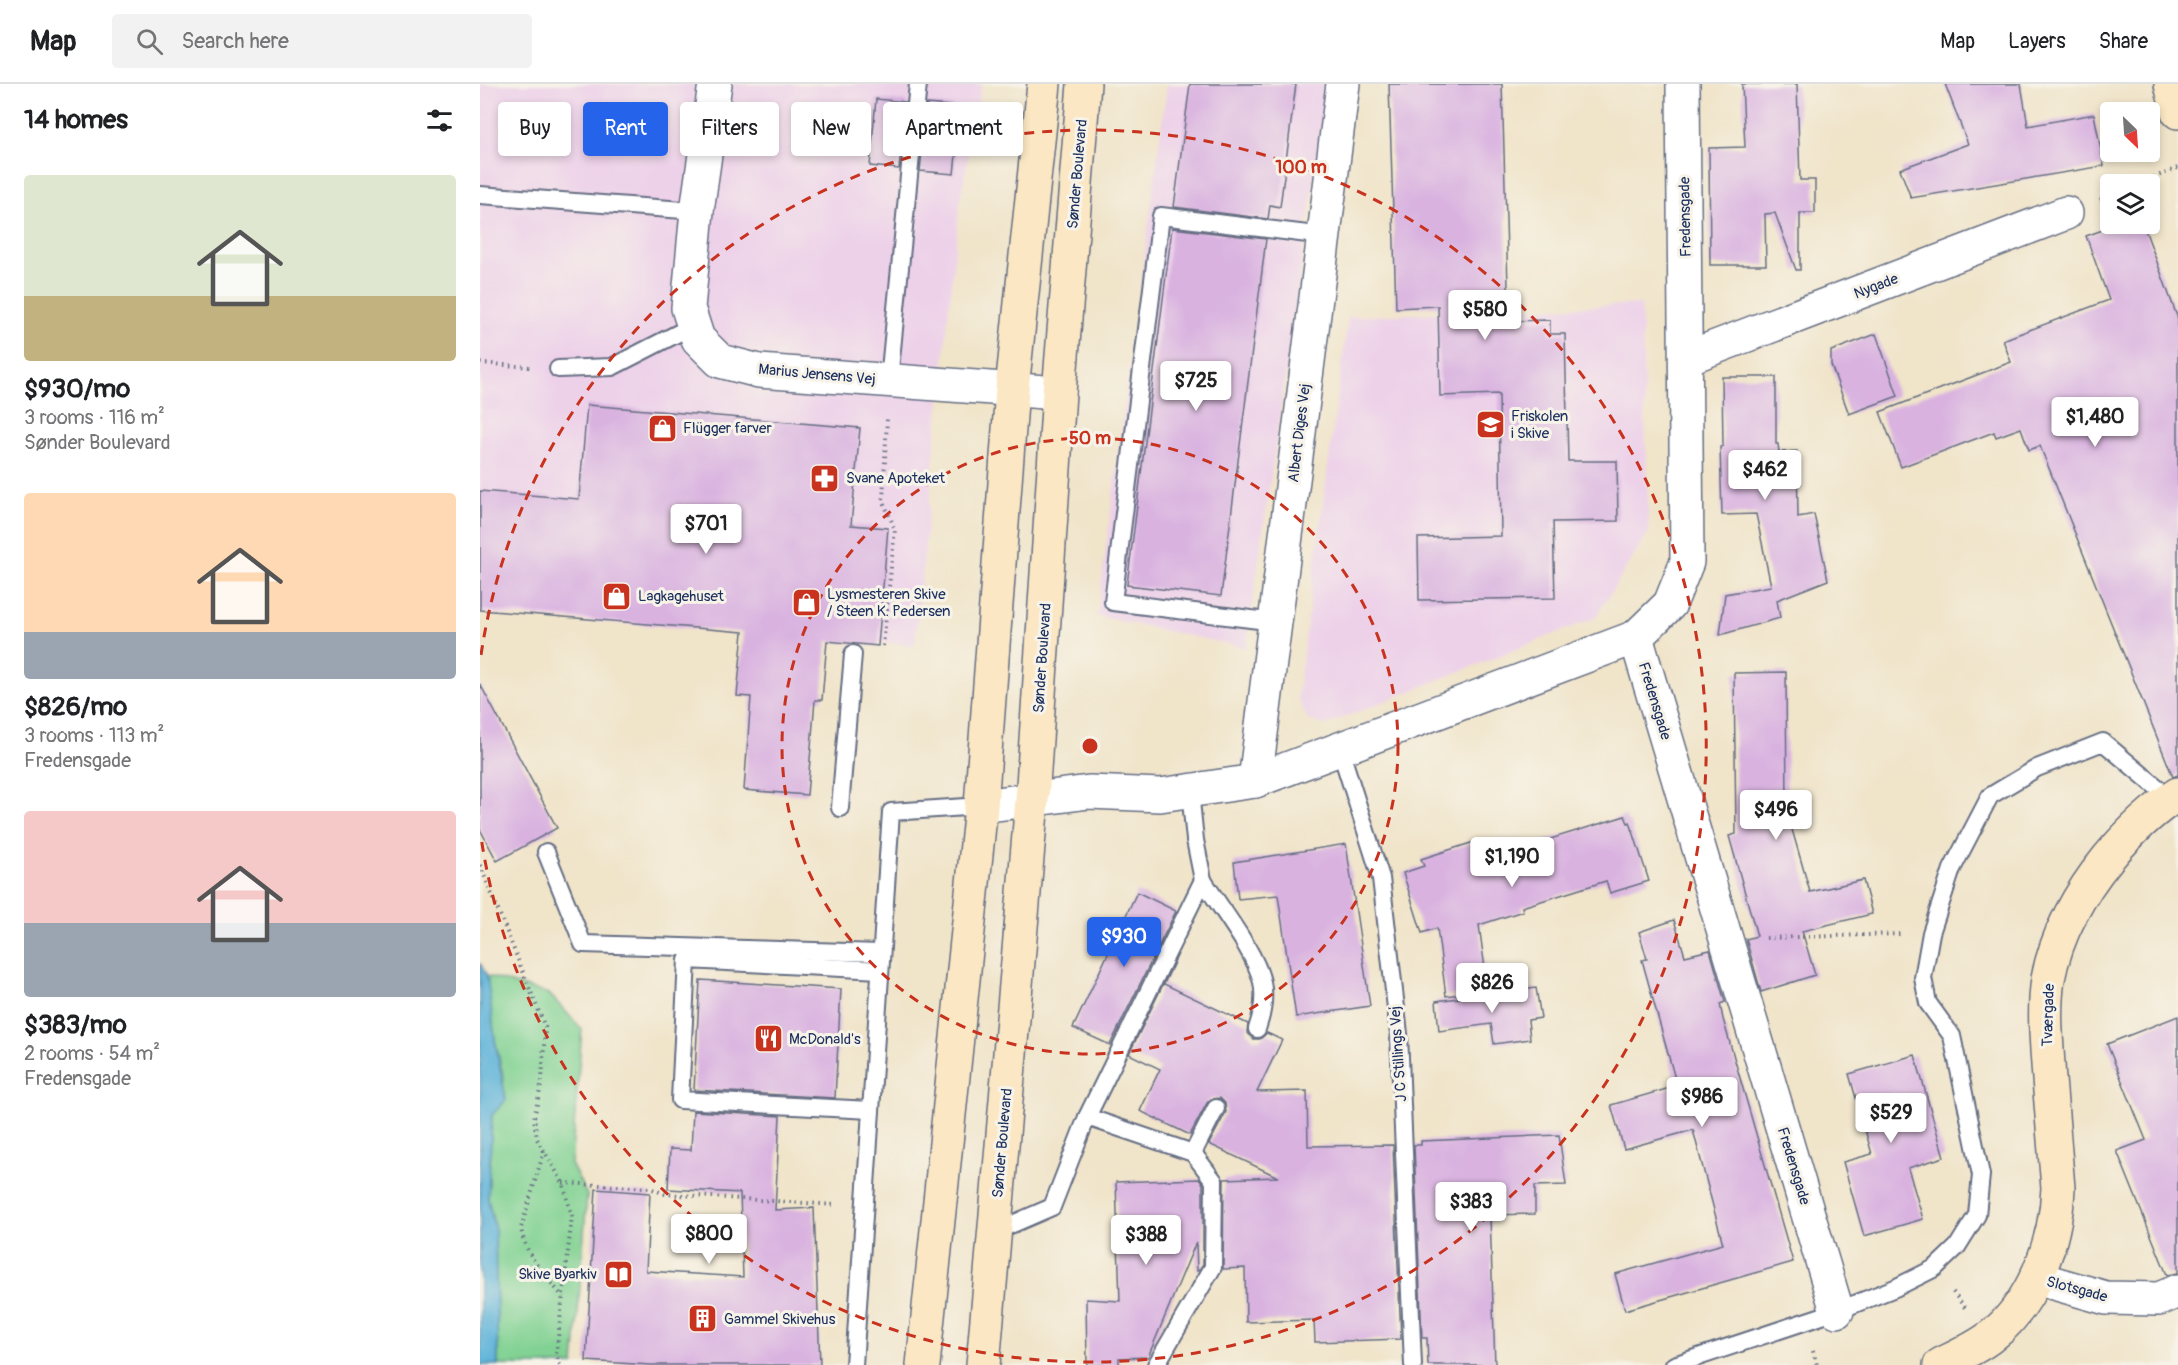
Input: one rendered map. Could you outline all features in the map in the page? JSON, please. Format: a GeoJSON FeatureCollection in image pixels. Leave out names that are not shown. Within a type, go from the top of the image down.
{"type":"FeatureCollection","features":[{"type":"Feature","properties":{"kind":"street","name":"Marius Jensens Vej"},"geometry":{"type":"LineString","coordinates":[[714,84],[697,211],[688,308],[698,339],[720,362],[759,370],[1059,393]]}},
{"type":"Feature","properties":{"kind":"street"},"geometry":{"type":"LineString","coordinates":[[923,1365],[981,806],[1012,389],[1044,84]]}},
{"type":"Feature","properties":{"kind":"street","name":"Sønder Boulevard"},"geometry":{"type":"LineString","coordinates":[[982,1365],[1032,800],[1059,393],[1084,84]]}},
{"type":"Feature","properties":{"kind":"street","name":"Albert Diges Vej"},"geometry":{"type":"LineString","coordinates":[[1255,781],[1343,84]]}},
{"type":"Feature","properties":{"kind":"street","name":"Fredensgade"},"geometry":{"type":"LineString","coordinates":[[1683,84],[1687,562],[1671,604],[1636,637],[1837,1311]]}},
{"type":"Feature","properties":{"kind":"street"},"geometry":{"type":"LineString","coordinates":[[2171,84],[2178,112]]}},
{"type":"Feature","properties":{"kind":"street","name":"Nygade"},"geometry":{"type":"LineString","coordinates":[[1687,358],[2066,213]]}},
{"type":"Feature","properties":{"kind":"street"},"geometry":{"type":"LineString","coordinates":[[981,806],[1089,792],[1160,795],[1255,781],[1636,637]]}},
{"type":"Feature","properties":{"kind":"street","name":"Tværgade"},"geometry":{"type":"LineString","coordinates":[[2036,1278],[2058,1209],[2046,1015],[2048,980],[2073,909],[2089,881],[2124,839],[2159,807],[2174,797]]}},
{"type":"Feature","properties":{"kind":"street","name":"Slotsgade"},"geometry":{"type":"LineString","coordinates":[[1940,1365],[1988,1339],[2003,1326],[2036,1278],[2106,1298],[2176,1300]]}},
{"type":"Feature","properties":{"kind":"lane"},"geometry":{"type":"LineString","coordinates":[[889,380],[918,84]]}},
{"type":"Feature","properties":{"kind":"lane"},"geometry":{"type":"LineString","coordinates":[[480,195],[697,211]]}},
{"type":"Feature","properties":{"kind":"lane"},"geometry":{"type":"LineString","coordinates":[[1275,622],[1113,602],[1161,216],[1324,236]]}},
{"type":"Feature","properties":{"kind":"lane"},"geometry":{"type":"LineString","coordinates":[[558,369],[612,367],[694,325]]}},
{"type":"Feature","properties":{"kind":"lane"},"geometry":{"type":"LineString","coordinates":[[840,808],[853,654]]}},
{"type":"Feature","properties":{"kind":"lane"},"geometry":{"type":"LineString","coordinates":[[1674,1365],[1837,1311],[1895,1288],[1935,1268],[1957,1247],[1977,1215],[1982,1175],[1952,1036],[1928,1003],[1923,978],[1930,933],[1952,869],[1990,796],[2037,768],[2103,742],[2174,797]]}},
{"type":"Feature","properties":{"kind":"lane","name":"J C Stillings Vej"},"geometry":{"type":"LineString","coordinates":[[1340,749],[1381,878],[1399,1034],[1413,1365]]}},
{"type":"Feature","properties":{"kind":"lane"},"geometry":{"type":"LineString","coordinates":[[1190,791],[1195,840],[1203,880],[1248,950],[1258,970],[1262,992],[1262,1015],[1257,1029]]}},
{"type":"Feature","properties":{"kind":"lane"},"geometry":{"type":"LineString","coordinates":[[854,1365],[891,812],[981,806]]}},
{"type":"Feature","properties":{"kind":"lane"},"geometry":{"type":"LineString","coordinates":[[546,852],[583,944],[881,953]]}},
{"type":"Feature","properties":{"kind":"lane"},"geometry":{"type":"LineString","coordinates":[[994,1232],[1052,1207],[1087,1117],[1203,880]]}},
{"type":"Feature","properties":{"kind":"lane"},"geometry":{"type":"LineString","coordinates":[[871,1110],[680,1100],[687,960],[880,970]]}},
{"type":"Feature","properties":{"kind":"lane"},"geometry":{"type":"LineString","coordinates":[[1193,1153],[1216,1108]]}},
{"type":"Feature","properties":{"kind":"lane"},"geometry":{"type":"LineString","coordinates":[[1087,1117],[1193,1153],[1214,1182],[1213,1267],[1156,1365]]}},
{"type":"Feature","properties":{"kind":"path"},"geometry":{"type":"LineString","coordinates":[[2160,175],[2178,168]]}},
{"type":"Feature","properties":{"kind":"path"},"geometry":{"type":"LineString","coordinates":[[480,363],[558,369]]}},
{"type":"Feature","properties":{"kind":"path"},"geometry":{"type":"LineString","coordinates":[[853,654],[882,651],[895,529],[883,501],[889,380]]}},
{"type":"Feature","properties":{"kind":"path"},"geometry":{"type":"LineString","coordinates":[[480,865],[545,1027],[542,1082],[534,1118],[537,1139],[563,1183],[572,1216],[554,1365]]}},
{"type":"Feature","properties":{"kind":"path"},"geometry":{"type":"LineString","coordinates":[[1726,939],[1930,933]]}},
{"type":"Feature","properties":{"kind":"path"},"geometry":{"type":"LineString","coordinates":[[544,1150],[521,1228],[522,1239],[529,1254],[563,1297]]}},
{"type":"Feature","properties":{"kind":"path"},"geometry":{"type":"LineString","coordinates":[[563,1183],[650,1188],[665,1194],[864,1206]]}},
{"type":"Feature","properties":{"kind":"path"},"geometry":{"type":"LineString","coordinates":[[1935,1268],[1988,1339]]}},
{"type":"Feature","properties":{"kind":"path"},"geometry":{"type":"LineString","coordinates":[[556,1355],[560,1365]]}},
{"type":"Feature","properties":{"kind":"shaded area"},"geometry":{"type":"Polygon","coordinates":[[[480,84],[982,84],[979,102],[883,102],[883,156],[968,156],[960,200],[915,645],[480,613],[480,84]]]}},
{"type":"Feature","properties":{"kind":"shaded area"},"geometry":{"type":"Polygon","coordinates":[[[1167,84],[1328,84],[1246,648],[1097,616],[1167,84]]]}},
{"type":"Feature","properties":{"kind":"shaded area","name":"Friskolen i Skive"},"geometry":{"type":"Polygon","coordinates":[[[1641,304],[1649,532],[1595,618],[1325,725],[1308,720],[1297,698],[1348,317],[1641,304]]]}},
{"type":"Feature","properties":{"kind":"green space"},"geometry":{"type":"Polygon","coordinates":[[[487,976],[549,994],[582,1029],[571,1164],[587,1195],[574,1365],[498,1365],[495,1230],[488,1199],[492,1115],[504,1080],[495,1040],[487,976]]]}},
{"type":"Feature","properties":{"kind":"water"},"geometry":{"type":"Polygon","coordinates":[[[480,963],[487,976],[506,1100],[492,1115],[488,1199],[495,1230],[498,1365],[480,1365],[480,963]]]}},
{"type":"Feature","properties":{"kind":"building"},"geometry":{"type":"Polygon","coordinates":[[[1190,84],[1296,84],[1280,207],[1270,205],[1268,219],[1174,207],[1190,84]]]}},
{"type":"Feature","properties":{"kind":"building"},"geometry":{"type":"Polygon","coordinates":[[[1389,84],[1502,84],[1509,321],[1550,320],[1550,334],[1565,334],[1568,461],[1617,461],[1618,521],[1553,522],[1555,598],[1419,600],[1418,538],[1501,536],[1499,394],[1440,396],[1438,306],[1396,308],[1389,84]]]}},
{"type":"Feature","properties":{"kind":"building"},"geometry":{"type":"Polygon","coordinates":[[[1742,84],[1797,84],[1800,180],[1815,180],[1815,213],[1800,213],[1800,270],[1796,270],[1775,213],[1765,214],[1766,265],[1710,265],[1709,148],[1745,147],[1742,84]]]}},
{"type":"Feature","properties":{"kind":"building"},"geometry":{"type":"Polygon","coordinates":[[[1945,84],[2021,84],[2028,126],[2094,114],[2100,145],[2100,162],[2103,162],[2104,166],[1911,198],[1900,169],[1968,144],[1945,84]]]}},
{"type":"Feature","properties":{"kind":"building"},"geometry":{"type":"Polygon","coordinates":[[[876,99],[906,102],[883,102],[883,156],[900,156],[899,169],[870,166],[876,99]]]}},
{"type":"Feature","properties":{"kind":"building"},"geometry":{"type":"Polygon","coordinates":[[[922,156],[956,156],[954,174],[920,171],[922,156]]]}},
{"type":"Feature","properties":{"kind":"building"},"geometry":{"type":"Polygon","coordinates":[[[1172,228],[1266,239],[1221,596],[1127,585],[1172,228]]]}},
{"type":"Feature","properties":{"kind":"building"},"geometry":{"type":"Polygon","coordinates":[[[2100,231],[2100,234],[2147,234],[2178,319],[2178,775],[2173,777],[2040,446],[2029,450],[2021,428],[1996,437],[1994,432],[1901,467],[1880,412],[2011,362],[2003,340],[2109,300],[2086,236],[2100,231]]]}},
{"type":"Feature","properties":{"kind":"building"},"geometry":{"type":"Polygon","coordinates":[[[1876,334],[1898,396],[1849,414],[1831,365],[1831,351],[1876,334]]]}},
{"type":"Feature","properties":{"kind":"building"},"geometry":{"type":"Polygon","coordinates":[[[1722,377],[1776,377],[1776,444],[1778,444],[1779,452],[1797,451],[1798,517],[1814,514],[1828,580],[1777,600],[1780,618],[1720,635],[1725,594],[1771,586],[1756,514],[1722,515],[1720,447],[1723,446],[1722,377]]]}},
{"type":"Feature","properties":{"kind":"building"},"geometry":{"type":"Polygon","coordinates":[[[587,405],[860,428],[851,525],[888,528],[878,646],[827,641],[822,700],[815,700],[807,795],[744,790],[751,697],[737,696],[743,632],[480,610],[480,491],[579,499],[587,405]]]}},
{"type":"Feature","properties":{"kind":"building"},"geometry":{"type":"Polygon","coordinates":[[[1786,672],[1787,812],[1810,892],[1863,880],[1872,914],[1802,931],[1815,975],[1761,992],[1746,939],[1757,936],[1729,836],[1736,834],[1734,673],[1786,672]]]}},
{"type":"Feature","properties":{"kind":"building"},"geometry":{"type":"Polygon","coordinates":[[[480,684],[557,828],[497,861],[480,829],[480,684]]]}},
{"type":"Feature","properties":{"kind":"building"},"geometry":{"type":"Polygon","coordinates":[[[1625,816],[1628,823],[1630,822],[1649,881],[1610,893],[1606,881],[1522,907],[1523,911],[1479,925],[1488,990],[1446,996],[1437,928],[1422,933],[1403,873],[1424,866],[1421,859],[1477,841],[1480,848],[1502,842],[1505,853],[1625,816]]]}},
{"type":"Feature","properties":{"kind":"building"},"geometry":{"type":"Polygon","coordinates":[[[1346,844],[1370,1006],[1296,1017],[1278,895],[1238,899],[1234,862],[1346,844]]]}},
{"type":"Feature","properties":{"kind":"building"},"geometry":{"type":"Polygon","coordinates":[[[1137,892],[1176,911],[1110,1045],[1073,1028],[1137,892]]]}},
{"type":"Feature","properties":{"kind":"building"},"geometry":{"type":"Polygon","coordinates":[[[1674,920],[1685,956],[1710,950],[1725,1002],[1720,1004],[1723,1019],[1793,1262],[1625,1310],[1615,1274],[1723,1244],[1693,1130],[1624,1149],[1611,1105],[1677,1086],[1642,960],[1647,959],[1639,932],[1674,920]]]}},
{"type":"Feature","properties":{"kind":"building"},"geometry":{"type":"Polygon","coordinates":[[[1178,954],[1164,984],[1248,1024],[1247,1032],[1253,1039],[1260,1039],[1267,1033],[1282,1040],[1257,1092],[1307,1091],[1308,1146],[1393,1145],[1401,1339],[1315,1342],[1314,1320],[1246,1322],[1245,1268],[1223,1269],[1224,1179],[1278,1177],[1209,1144],[1226,1112],[1225,1103],[1220,1098],[1211,1099],[1207,1103],[1190,1135],[1140,1111],[1160,1069],[1129,1054],[1178,954]]]}},
{"type":"Feature","properties":{"kind":"building","name":"McDonald's"},"geometry":{"type":"Polygon","coordinates":[[[700,980],[841,989],[835,1098],[694,1090],[700,980]]]}},
{"type":"Feature","properties":{"kind":"building"},"geometry":{"type":"Polygon","coordinates":[[[1536,988],[1541,1018],[1528,1020],[1530,1039],[1494,1044],[1491,1024],[1439,1031],[1436,1001],[1536,988]]]}},
{"type":"Feature","properties":{"kind":"building"},"geometry":{"type":"Polygon","coordinates":[[[2178,1016],[2178,1273],[2167,1275],[2117,1151],[2146,1140],[2107,1044],[2178,1016]]]}},
{"type":"Feature","properties":{"kind":"building"},"geometry":{"type":"Polygon","coordinates":[[[1915,1055],[1944,1157],[1908,1168],[1923,1219],[1864,1236],[1843,1162],[1872,1154],[1849,1074],[1915,1055]]]}},
{"type":"Feature","properties":{"kind":"building","name":"Gammel Skivehus"},"geometry":{"type":"Polygon","coordinates":[[[693,1111],[780,1116],[775,1210],[814,1208],[820,1365],[651,1365],[586,1361],[596,1189],[650,1193],[646,1271],[743,1277],[740,1193],[668,1189],[670,1149],[691,1150],[693,1111]]]}},
{"type":"Feature","properties":{"kind":"building"},"geometry":{"type":"Polygon","coordinates":[[[1559,1135],[1566,1185],[1535,1186],[1535,1214],[1490,1215],[1495,1365],[1428,1365],[1427,1338],[1422,1338],[1414,1145],[1421,1145],[1421,1141],[1559,1135]]]}},
{"type":"Feature","properties":{"kind":"building"},"geometry":{"type":"Polygon","coordinates":[[[1200,1179],[1203,1184],[1203,1264],[1197,1271],[1196,1242],[1148,1357],[1119,1358],[1119,1365],[1087,1365],[1086,1299],[1120,1301],[1116,1182],[1200,1179]]]}},
{"type":"Feature","properties":{"kind":"place","name":"Friskolen i Skive"},"geometry":{"type":"Point","coordinates":[1490,425]}},
{"type":"Feature","properties":{"kind":"place","name":"Flügger farver"},"geometry":{"type":"Point","coordinates":[662,428]}},
{"type":"Feature","properties":{"kind":"place","name":"Svane Apoteket"},"geometry":{"type":"Point","coordinates":[825,478]}},
{"type":"Feature","properties":{"kind":"place","name":"Lagkagehuset"},"geometry":{"type":"Point","coordinates":[617,596]}},
{"type":"Feature","properties":{"kind":"place","name":"Lysmesteren Skive / Steen K. Pedersen"},"geometry":{"type":"Point","coordinates":[806,603]}},
{"type":"Feature","properties":{"kind":"place","name":"McDonald's"},"geometry":{"type":"Point","coordinates":[768,1039]}},
{"type":"Feature","properties":{"kind":"place","name":"Skive Byarkiv"},"geometry":{"type":"Point","coordinates":[618,1274]}},
{"type":"Feature","properties":{"kind":"place","name":"Gammel Skivehus"},"geometry":{"type":"Point","coordinates":[703,1319]}}]}
